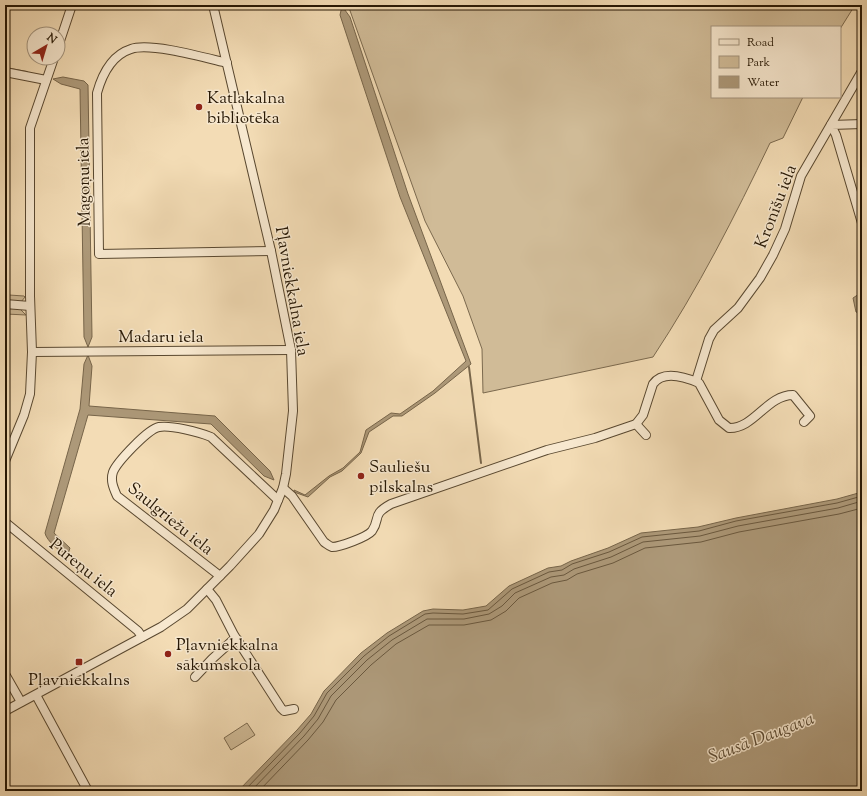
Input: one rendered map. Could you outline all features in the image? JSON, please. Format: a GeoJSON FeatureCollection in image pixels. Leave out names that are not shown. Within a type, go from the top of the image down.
{"type":"FeatureCollection","features":[{"type":"Feature","properties":{"kind":"street"},"geometry":{"type":"LineString","coordinates":[[65,26],[72,5]]}},
{"type":"Feature","properties":{"kind":"street","name":"Pļavniekkalna iela"},"geometry":{"type":"LineString","coordinates":[[5,711],[161,628],[187,609],[259,534],[283,488],[293,411],[291,350],[272,251],[212,5]]}},
{"type":"Feature","properties":{"kind":"street","name":"Magoņu iela"},"geometry":{"type":"LineString","coordinates":[[227,63],[163,49],[145,47],[130,49],[119,56],[101,76],[97,93],[100,254],[272,251]]}},
{"type":"Feature","properties":{"kind":"street"},"geometry":{"type":"LineString","coordinates":[[5,461],[28,403],[32,352],[30,306],[30,128],[51,66]]}},
{"type":"Feature","properties":{"kind":"street","name":"Kronīšu iela"},"geometry":{"type":"LineString","coordinates":[[696,381],[708,339],[714,330],[738,308],[760,278],[785,229],[801,176],[862,71]]}},
{"type":"Feature","properties":{"kind":"street"},"geometry":{"type":"LineString","coordinates":[[5,72],[46,80]]}},
{"type":"Feature","properties":{"kind":"street"},"geometry":{"type":"LineString","coordinates":[[862,124],[831,125],[836,135],[862,223]]}},
{"type":"Feature","properties":{"kind":"street"},"geometry":{"type":"LineString","coordinates":[[5,304],[30,306]]}},
{"type":"Feature","properties":{"kind":"street","name":"Madaru iela"},"geometry":{"type":"LineString","coordinates":[[32,352],[291,350]]}},
{"type":"Feature","properties":{"kind":"street"},"geometry":{"type":"LineString","coordinates":[[283,488],[292,496],[324,542],[330,547],[338,546],[367,536],[374,528],[378,513],[391,504],[540,452],[595,438],[636,424],[643,416],[656,379],[666,375],[696,381],[703,386],[719,420],[728,428],[738,427],[745,423],[773,401],[784,395],[794,395],[800,402],[810,416],[804,422]]}},
{"type":"Feature","properties":{"kind":"street"},"geometry":{"type":"LineString","coordinates":[[636,424],[646,435]]}},
{"type":"Feature","properties":{"kind":"street","name":"Saulgriežu iela"},"geometry":{"type":"LineString","coordinates":[[220,576],[117,496],[112,486],[113,472],[142,436],[158,427],[198,432],[211,437],[278,500]]}},
{"type":"Feature","properties":{"kind":"street","name":"Pureņu iela"},"geometry":{"type":"LineString","coordinates":[[5,522],[138,631],[142,637]]}},
{"type":"Feature","properties":{"kind":"street"},"geometry":{"type":"LineString","coordinates":[[207,589],[216,600],[238,640],[281,708],[284,712],[294,709]]}},
{"type":"Feature","properties":{"kind":"street"},"geometry":{"type":"LineString","coordinates":[[195,678],[212,659],[233,640],[238,640]]}},
{"type":"Feature","properties":{"kind":"street"},"geometry":{"type":"LineString","coordinates":[[5,674],[21,702]]}},
{"type":"Feature","properties":{"kind":"street"},"geometry":{"type":"LineString","coordinates":[[36,695],[88,791]]}},
{"type":"Feature","properties":{"kind":"green space"},"geometry":{"type":"Polygon","coordinates":[[[348,5],[855,5],[841,27],[841,26],[711,26],[711,98],[803,98],[783,138],[770,143],[701,279],[653,357],[483,393],[482,349],[463,296],[425,221],[348,5]]]}},
{"type":"Feature","properties":{"kind":"green space"},"geometry":{"type":"Polygon","coordinates":[[[9,295],[25,297],[21,302],[7,300],[9,295]]]}},
{"type":"Feature","properties":{"kind":"green space"},"geometry":{"type":"Polygon","coordinates":[[[8,308],[20,309],[26,315],[6,314],[8,308]]]}},
{"type":"Feature","properties":{"kind":"green space"},"geometry":{"type":"Polygon","coordinates":[[[247,723],[255,735],[231,750],[224,738],[247,723]]]}},
{"type":"Feature","properties":{"kind":"water"},"geometry":{"type":"Polygon","coordinates":[[[342,6],[350,17],[408,194],[471,364],[435,393],[402,416],[393,416],[369,432],[361,453],[342,471],[330,477],[308,497],[294,492],[294,490],[305,495],[329,476],[343,468],[360,452],[366,430],[391,413],[400,414],[433,391],[466,361],[400,197],[340,15],[342,6]]]}},
{"type":"Feature","properties":{"kind":"water"},"geometry":{"type":"Polygon","coordinates":[[[63,77],[84,81],[88,85],[92,337],[88,347],[84,337],[80,89],[61,84],[53,79],[63,77]]]}},
{"type":"Feature","properties":{"kind":"water"},"geometry":{"type":"Polygon","coordinates":[[[862,292],[862,314],[856,312],[853,298],[862,292]]]}},
{"type":"Feature","properties":{"kind":"water"},"geometry":{"type":"Polygon","coordinates":[[[88,355],[92,366],[89,406],[215,416],[270,471],[274,480],[264,476],[211,424],[88,415],[54,533],[70,548],[68,554],[62,552],[51,543],[45,533],[80,409],[84,364],[88,355]]]}},
{"type":"Feature","properties":{"kind":"water","name":"Sausā Daugava"},"geometry":{"type":"Polygon","coordinates":[[[862,492],[862,791],[238,791],[297,730],[311,714],[324,691],[361,653],[387,633],[423,611],[433,609],[463,610],[486,606],[509,586],[548,568],[561,566],[608,548],[641,533],[698,527],[736,518],[837,499],[862,492]]]}},
{"type":"Feature","properties":{"kind":"waterway"},"geometry":{"type":"LineString","coordinates":[[5,68],[27,72]]}},
{"type":"Feature","properties":{"kind":"waterway"},"geometry":{"type":"LineString","coordinates":[[469,367],[481,463]]}},
{"type":"Feature","properties":{"kind":"place","name":"Katlakalna bibliotēka"},"geometry":{"type":"Point","coordinates":[199,107]}},
{"type":"Feature","properties":{"kind":"place","name":"Sauliešu pilskalns"},"geometry":{"type":"Point","coordinates":[361,476]}},
{"type":"Feature","properties":{"kind":"place","name":"Pļavniekkalna sākumskola"},"geometry":{"type":"Point","coordinates":[168,654]}},
{"type":"Feature","properties":{"kind":"place","name":"Pļavniekkalns"},"geometry":{"type":"Point","coordinates":[79,662]}}]}
